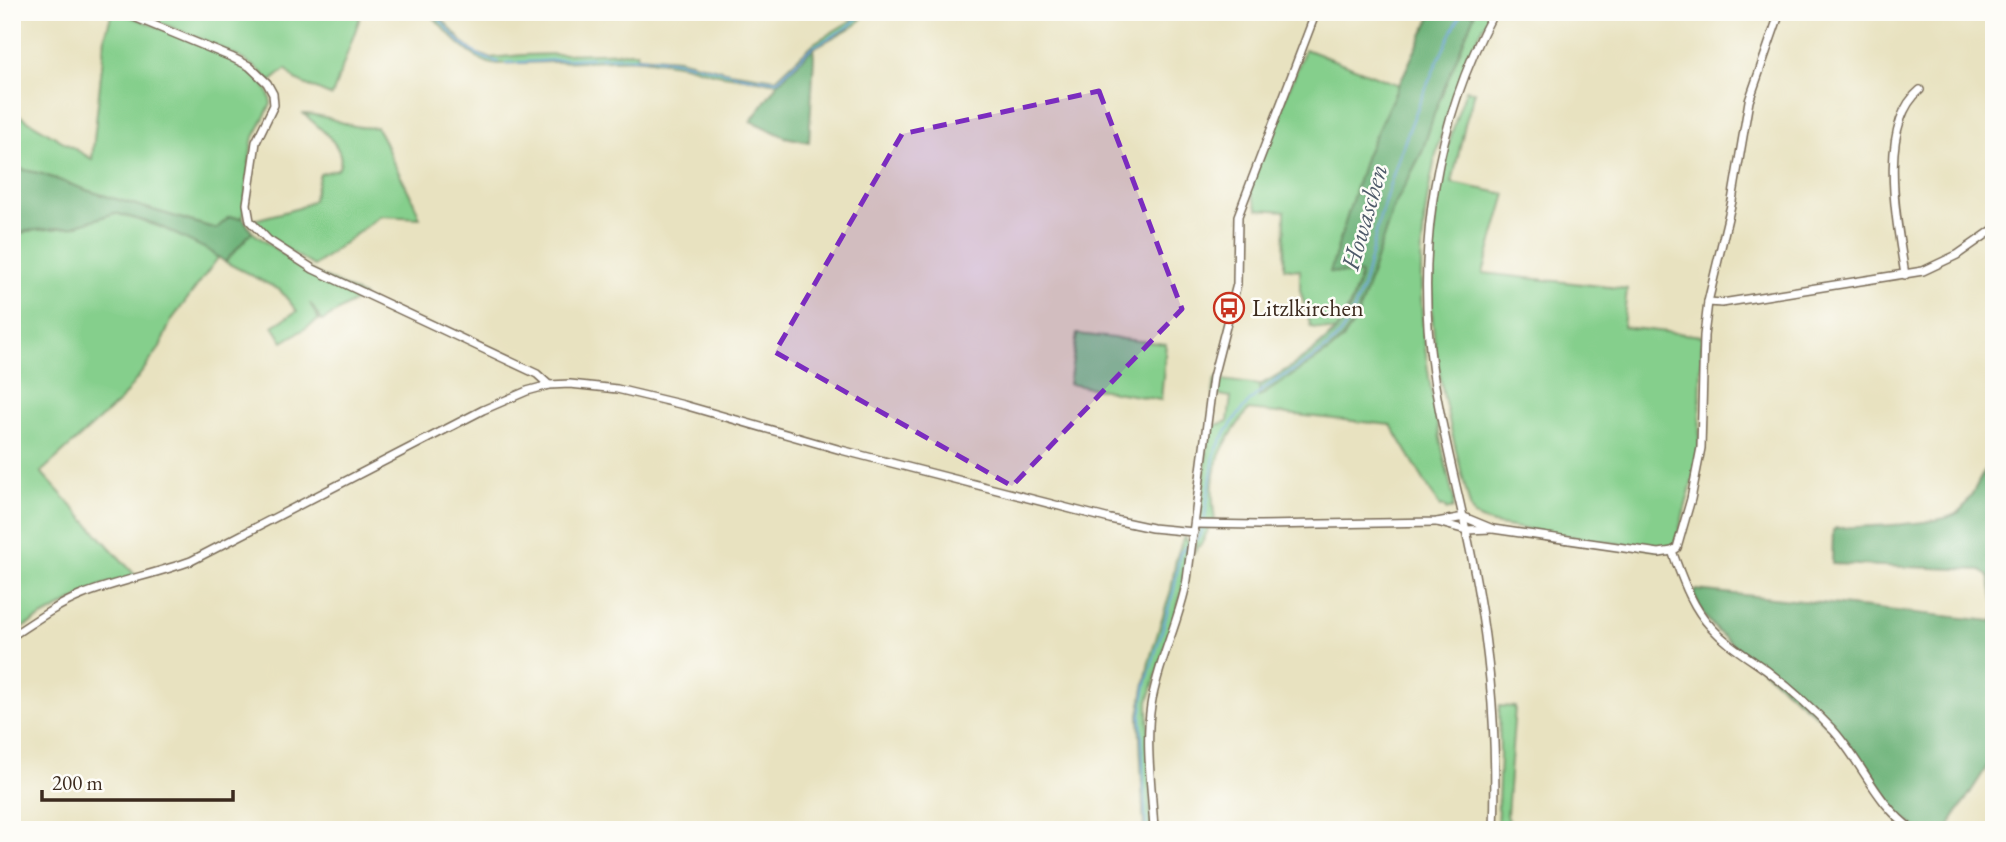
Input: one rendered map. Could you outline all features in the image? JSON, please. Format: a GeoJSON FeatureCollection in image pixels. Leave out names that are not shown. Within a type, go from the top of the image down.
{"type":"FeatureCollection","features":[{"type":"Feature","properties":{"kind":"street"},"geometry":{"type":"LineString","coordinates":[[122,12],[231,57],[248,66],[267,83],[273,94],[274,105],[256,142],[247,204],[250,220],[268,240],[313,269],[537,374],[549,385]]}},
{"type":"Feature","properties":{"kind":"street"},"geometry":{"type":"LineString","coordinates":[[1154,830],[1149,726],[1151,702],[1184,596],[1195,529],[1213,377],[1237,284],[1238,216],[1316,12]]}},
{"type":"Feature","properties":{"kind":"street"},"geometry":{"type":"LineString","coordinates":[[1494,12],[1462,83],[1447,133],[1431,216],[1426,276],[1433,374],[1478,591],[1491,694],[1494,830]]}},
{"type":"Feature","properties":{"kind":"street"},"geometry":{"type":"LineString","coordinates":[[1437,522],[1466,530],[1493,529],[1659,553],[1672,551],[1680,541],[1701,449],[1704,336],[1708,302],[1732,201],[1749,101],[1780,12]]}},
{"type":"Feature","properties":{"kind":"street"},"geometry":{"type":"LineString","coordinates":[[1905,275],[1893,196],[1892,165],[1902,118],[1913,96],[1920,90]]}},
{"type":"Feature","properties":{"kind":"street"},"geometry":{"type":"LineString","coordinates":[[1708,302],[1721,303],[1905,275],[1938,266],[1994,229]]}},
{"type":"Feature","properties":{"kind":"street"},"geometry":{"type":"LineString","coordinates":[[12,636],[80,596],[191,561],[471,415],[509,398],[549,385],[594,386],[638,394],[841,450],[1169,531],[1209,525],[1437,522],[1464,517],[1493,529]]}},
{"type":"Feature","properties":{"kind":"street"},"geometry":{"type":"LineString","coordinates":[[1672,551],[1691,598],[1712,628],[1812,709],[1845,744],[1888,808],[1913,830]]}},
{"type":"Feature","properties":{"kind":"highlighted area"},"geometry":{"type":"Polygon","coordinates":[[[1099,91],[1182,309],[1012,486],[775,352],[902,134],[1099,91]]]}},
{"type":"Feature","properties":{"kind":"green space"},"geometry":{"type":"Polygon","coordinates":[[[112,12],[159,27],[223,55],[248,69],[264,84],[271,104],[252,141],[243,218],[229,217],[217,229],[12,167],[12,111],[92,159],[105,37],[112,12]]]}},
{"type":"Feature","properties":{"kind":"green space"},"geometry":{"type":"Polygon","coordinates":[[[132,12],[362,12],[332,96],[297,81],[286,69],[270,82],[260,71],[227,51],[132,12]]]}},
{"type":"Feature","properties":{"kind":"green space"},"geometry":{"type":"Polygon","coordinates":[[[429,12],[436,12],[475,53],[490,58],[637,52],[637,56],[679,59],[729,72],[776,79],[814,43],[852,20],[860,12],[867,12],[856,25],[813,48],[778,83],[643,59],[491,64],[465,49],[429,12]]]}},
{"type":"Feature","properties":{"kind":"green space"},"geometry":{"type":"Polygon","coordinates":[[[1433,12],[1475,13],[1435,111],[1422,152],[1393,208],[1356,320],[1329,351],[1259,397],[1260,385],[1319,346],[1346,316],[1361,274],[1330,272],[1366,155],[1433,12]]]}},
{"type":"Feature","properties":{"kind":"green space"},"geometry":{"type":"Polygon","coordinates":[[[1474,12],[1491,12],[1457,86],[1444,125],[1426,204],[1422,245],[1421,286],[1425,349],[1435,414],[1454,500],[1453,508],[1447,510],[1443,506],[1440,507],[1391,425],[1248,410],[1229,437],[1217,461],[1213,487],[1215,521],[1207,522],[1209,528],[1195,551],[1210,427],[1228,421],[1231,397],[1213,394],[1215,379],[1260,385],[1259,396],[1343,339],[1356,320],[1393,208],[1422,152],[1474,12]]]}},
{"type":"Feature","properties":{"kind":"green space"},"geometry":{"type":"Polygon","coordinates":[[[813,48],[809,142],[785,137],[751,121],[778,83],[813,48]]]}},
{"type":"Feature","properties":{"kind":"green space"},"geometry":{"type":"Polygon","coordinates":[[[1305,49],[1399,85],[1366,155],[1331,271],[1361,274],[1352,301],[1335,331],[1311,327],[1300,290],[1300,270],[1284,268],[1285,211],[1258,209],[1249,189],[1305,49]]]}},
{"type":"Feature","properties":{"kind":"green space"},"geometry":{"type":"Polygon","coordinates":[[[1466,90],[1475,92],[1452,183],[1506,194],[1483,273],[1627,289],[1623,327],[1702,336],[1699,447],[1675,545],[1670,549],[1658,550],[1493,524],[1474,516],[1471,510],[1439,373],[1431,287],[1440,186],[1455,121],[1466,90]]]}},
{"type":"Feature","properties":{"kind":"green space"},"geometry":{"type":"Polygon","coordinates":[[[304,114],[322,116],[358,127],[376,127],[420,218],[380,216],[314,266],[275,242],[254,220],[299,208],[313,200],[320,174],[338,169],[341,161],[331,139],[304,114]]]}},
{"type":"Feature","properties":{"kind":"green space"},"geometry":{"type":"Polygon","coordinates":[[[12,167],[216,229],[229,217],[243,218],[252,232],[225,262],[210,251],[155,224],[115,213],[71,227],[26,231],[12,238],[12,167]]]}},
{"type":"Feature","properties":{"kind":"green space"},"geometry":{"type":"Polygon","coordinates":[[[115,213],[183,236],[218,258],[171,321],[159,349],[121,400],[41,472],[136,576],[102,585],[12,633],[12,238],[26,231],[71,227],[115,213]]]}},
{"type":"Feature","properties":{"kind":"green space"},"geometry":{"type":"Polygon","coordinates":[[[252,232],[292,261],[363,296],[322,321],[310,303],[319,320],[283,342],[273,326],[297,311],[280,290],[225,262],[252,232]]]}},
{"type":"Feature","properties":{"kind":"green space"},"geometry":{"type":"Polygon","coordinates":[[[1077,334],[1166,344],[1161,400],[1069,384],[1077,334]]]}},
{"type":"Feature","properties":{"kind":"green space"},"geometry":{"type":"Polygon","coordinates":[[[1994,454],[1994,602],[1989,576],[1981,570],[1832,564],[1833,530],[1836,528],[1938,520],[1960,511],[1994,454]]]}},
{"type":"Feature","properties":{"kind":"green space"},"geometry":{"type":"Polygon","coordinates":[[[1184,536],[1189,543],[1181,595],[1148,702],[1151,830],[1144,830],[1139,715],[1149,662],[1184,536]]]}},
{"type":"Feature","properties":{"kind":"green space"},"geometry":{"type":"Polygon","coordinates":[[[1696,590],[1992,621],[1994,618],[1994,756],[1946,830],[1918,830],[1890,806],[1847,742],[1717,631],[1704,615],[1693,594],[1696,590]]]}},
{"type":"Feature","properties":{"kind":"green space"},"geometry":{"type":"Polygon","coordinates":[[[1499,706],[1515,707],[1507,815],[1512,830],[1497,830],[1499,706]]]}},
{"type":"Feature","properties":{"kind":"waterway"},"geometry":{"type":"LineString","coordinates":[[434,12],[470,50],[498,62]]}},
{"type":"Feature","properties":{"kind":"waterway"},"geometry":{"type":"LineString","coordinates":[[505,63],[651,58],[778,80],[811,48],[848,27],[864,12]]}},
{"type":"Feature","properties":{"kind":"waterway","name":"Howaschen"},"geometry":{"type":"LineString","coordinates":[[1204,522],[1214,456],[1234,421],[1261,391],[1328,347],[1352,314],[1407,134],[1427,84],[1462,12]]}},
{"type":"Feature","properties":{"kind":"waterway","name":"Howaschen"},"geometry":{"type":"LineString","coordinates":[[1196,540],[1203,527]]}},
{"type":"Feature","properties":{"kind":"waterway","name":"Howaschen"},"geometry":{"type":"LineString","coordinates":[[1146,830],[1141,716],[1146,684],[1174,590],[1180,553],[1188,545]]}},
{"type":"Feature","properties":{"kind":"place","name":"Litzlkirchen"},"geometry":{"type":"Point","coordinates":[1229,308]}}]}
